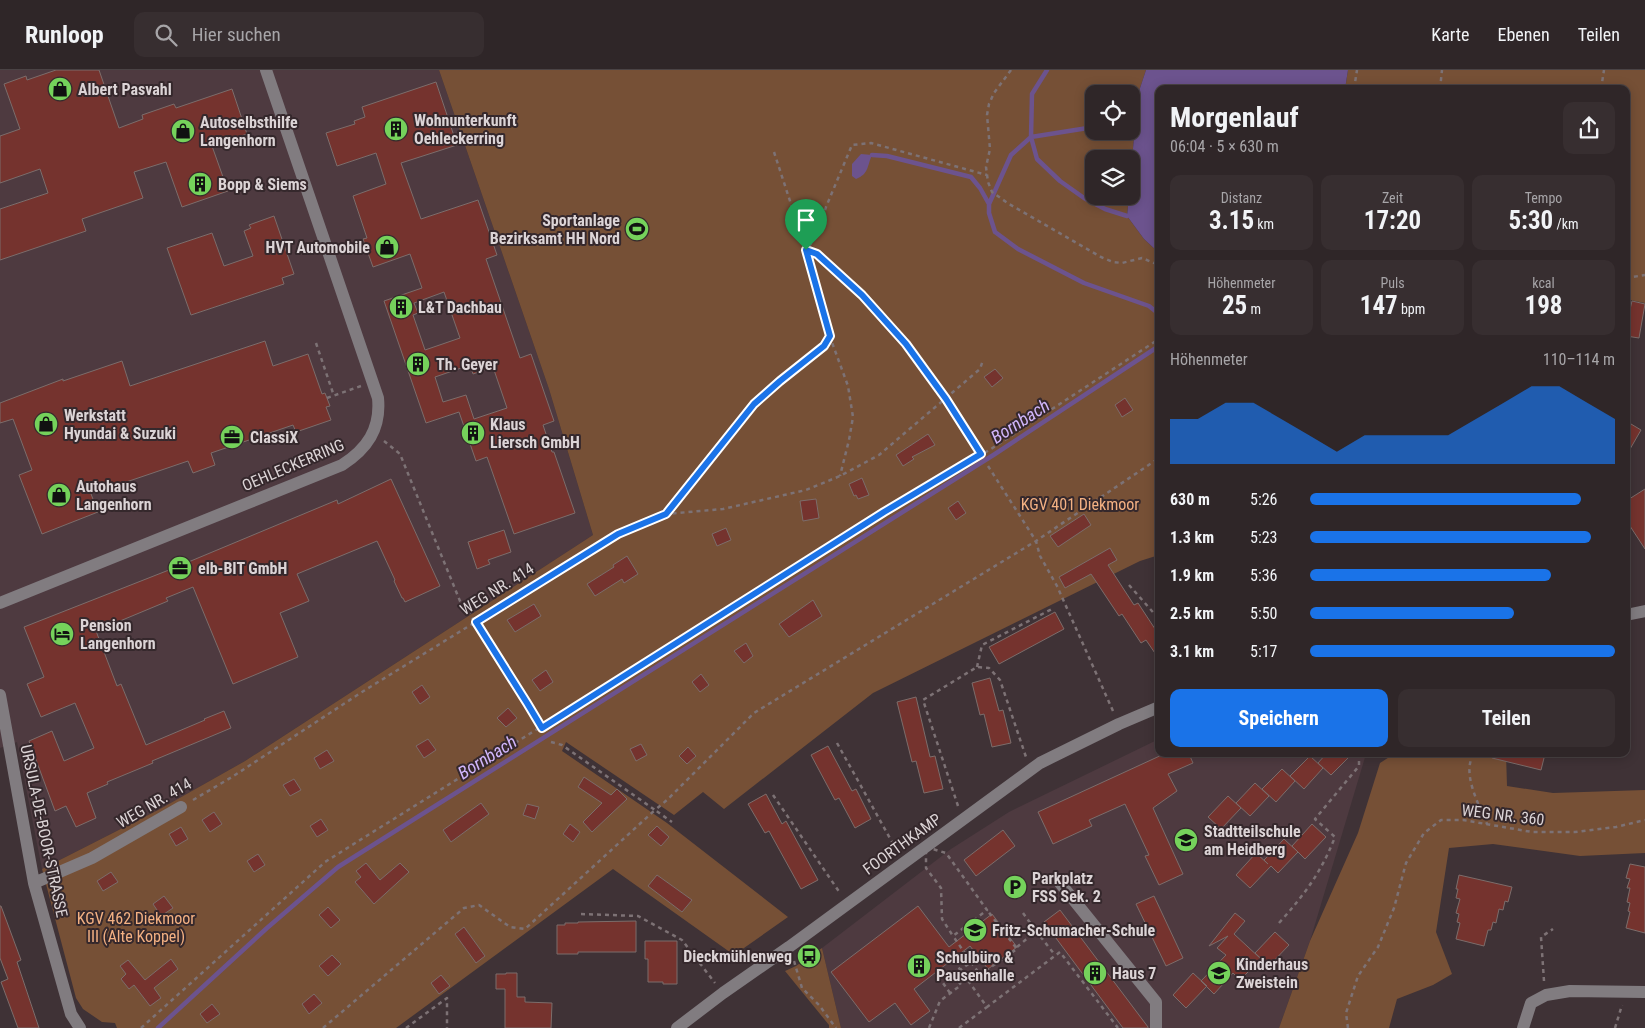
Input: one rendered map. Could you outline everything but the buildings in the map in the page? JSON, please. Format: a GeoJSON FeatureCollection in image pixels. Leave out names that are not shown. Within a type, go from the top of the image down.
{"type":"FeatureCollection","features":[{"type":"Feature","properties":{"kind":"street","name":"OEHLECKERRING"},"geometry":{"type":"LineString","coordinates":[[0,603],[342,465],[362,450],[374,433],[380,409],[374,382],[266,70]]}},
{"type":"Feature","properties":{"kind":"street"},"geometry":{"type":"LineString","coordinates":[[1630,614],[1645,611]]}},
{"type":"Feature","properties":{"kind":"street","name":"URSULA-DE-BOOR-STRASSE"},"geometry":{"type":"LineString","coordinates":[[0,696],[34,883],[71,1014],[80,1028]]}},
{"type":"Feature","properties":{"kind":"street","name":"FOORTHKAMP"},"geometry":{"type":"LineString","coordinates":[[677,1028],[1040,763],[1119,724],[1155,709]]}},
{"type":"Feature","properties":{"kind":"street","name":"WEG NR. 414"},"geometry":{"type":"LineString","coordinates":[[34,883],[92,858],[181,807]]}},
{"type":"Feature","properties":{"kind":"street"},"geometry":{"type":"LineString","coordinates":[[1056,878],[1156,1002],[1156,1028]]}},
{"type":"Feature","properties":{"kind":"street"},"geometry":{"type":"LineString","coordinates":[[1524,1028],[1531,1003],[1546,995],[1570,991],[1645,992]]}},
{"type":"Feature","properties":{"kind":"path"},"geometry":{"type":"LineString","coordinates":[[1011,70],[994,93],[989,104],[987,116],[990,149],[986,166],[992,192],[1107,259],[1122,263],[1142,258],[1155,263]]}},
{"type":"Feature","properties":{"kind":"path"},"geometry":{"type":"LineString","coordinates":[[1355,85],[1357,70]]}},
{"type":"Feature","properties":{"kind":"path"},"geometry":{"type":"LineString","coordinates":[[1440,85],[1442,70]]}},
{"type":"Feature","properties":{"kind":"path"},"geometry":{"type":"LineString","coordinates":[[1602,85],[1604,70]]}},
{"type":"Feature","properties":{"kind":"path"},"geometry":{"type":"LineString","coordinates":[[806,250],[817,236],[826,207],[852,145],[870,143],[987,175]]}},
{"type":"Feature","properties":{"kind":"path"},"geometry":{"type":"LineString","coordinates":[[774,152],[806,250],[830,336],[848,386],[853,418],[840,476]]}},
{"type":"Feature","properties":{"kind":"path"},"geometry":{"type":"LineString","coordinates":[[806,250],[817,254],[862,295],[906,344],[946,399],[982,456]]}},
{"type":"Feature","properties":{"kind":"path"},"geometry":{"type":"LineString","coordinates":[[1630,277],[1645,275]]}},
{"type":"Feature","properties":{"kind":"path"},"geometry":{"type":"LineString","coordinates":[[666,514],[754,404],[824,346],[830,336]]}},
{"type":"Feature","properties":{"kind":"path"},"geometry":{"type":"LineString","coordinates":[[141,1028],[325,862],[542,729],[876,517],[982,456],[1155,342]]}},
{"type":"Feature","properties":{"kind":"path"},"geometry":{"type":"LineString","coordinates":[[316,343],[334,396]]}},
{"type":"Feature","properties":{"kind":"path","name":"WEG NR. 414"},"geometry":{"type":"LineString","coordinates":[[181,807],[232,777],[362,692],[618,534],[666,514],[723,509],[806,490],[840,476],[879,456],[980,369],[983,360]]}},
{"type":"Feature","properties":{"kind":"path"},"geometry":{"type":"LineString","coordinates":[[327,398],[374,382]]}},
{"type":"Feature","properties":{"kind":"path"},"geometry":{"type":"LineString","coordinates":[[374,433],[400,454],[460,601],[476,622],[542,729]]}},
{"type":"Feature","properties":{"kind":"path"},"geometry":{"type":"LineString","coordinates":[[323,1028],[464,908],[479,905],[510,927],[525,929],[667,800],[754,713],[1036,541],[1155,461]]}},
{"type":"Feature","properties":{"kind":"path"},"geometry":{"type":"LineString","coordinates":[[988,466],[1036,541],[1040,556],[1057,586],[1119,724]]}},
{"type":"Feature","properties":{"kind":"path"},"geometry":{"type":"LineString","coordinates":[[1129,585],[1155,614]]}},
{"type":"Feature","properties":{"kind":"path"},"geometry":{"type":"LineString","coordinates":[[977,667],[982,646],[1052,609]]}},
{"type":"Feature","properties":{"kind":"path"},"geometry":{"type":"LineString","coordinates":[[963,820],[923,700],[977,667],[989,668],[1000,680],[1031,770]]}},
{"type":"Feature","properties":{"kind":"path"},"geometry":{"type":"LineString","coordinates":[[551,742],[562,746],[672,822]]}},
{"type":"Feature","properties":{"kind":"path"},"geometry":{"type":"LineString","coordinates":[[837,743],[904,863]]}},
{"type":"Feature","properties":{"kind":"path"},"geometry":{"type":"LineString","coordinates":[[1279,923],[1315,880],[1328,856],[1334,837],[1315,819],[1359,766],[1359,757]]}},
{"type":"Feature","properties":{"kind":"path"},"geometry":{"type":"LineString","coordinates":[[1472,757],[1469,777],[1487,824]]}},
{"type":"Feature","properties":{"kind":"path"},"geometry":{"type":"LineString","coordinates":[[773,795],[848,905]]}},
{"type":"Feature","properties":{"kind":"path","name":"WEG NR. 360"},"geometry":{"type":"LineString","coordinates":[[1348,1028],[1346,1013],[1358,976],[1378,947],[1394,908],[1406,863],[1424,833],[1441,820],[1464,820],[1532,832],[1575,832],[1616,827],[1645,820]]}},
{"type":"Feature","properties":{"kind":"path"},"geometry":{"type":"LineString","coordinates":[[926,847],[946,853],[987,910],[1017,947]]}},
{"type":"Feature","properties":{"kind":"path"},"geometry":{"type":"LineString","coordinates":[[932,875],[941,888],[942,919],[981,976],[1017,949],[1036,930]]}},
{"type":"Feature","properties":{"kind":"path"},"geometry":{"type":"LineString","coordinates":[[953,936],[987,910]]}},
{"type":"Feature","properties":{"kind":"path"},"geometry":{"type":"LineString","coordinates":[[1023,913],[1055,956]]}},
{"type":"Feature","properties":{"kind":"path"},"geometry":{"type":"LineString","coordinates":[[581,914],[638,916],[682,940],[723,993]]}},
{"type":"Feature","properties":{"kind":"path"},"geometry":{"type":"LineString","coordinates":[[1542,968],[1541,936],[1552,930]]}},
{"type":"Feature","properties":{"kind":"path"},"geometry":{"type":"LineString","coordinates":[[789,948],[802,988],[819,1005],[836,1028]]}},
{"type":"Feature","properties":{"kind":"path"},"geometry":{"type":"LineString","coordinates":[[959,1028],[1060,952],[1118,1028]]}},
{"type":"Feature","properties":{"kind":"path"},"geometry":{"type":"LineString","coordinates":[[954,961],[987,1006]]}},
{"type":"Feature","properties":{"kind":"path"},"geometry":{"type":"LineString","coordinates":[[950,993],[943,983],[971,962]]}},
{"type":"Feature","properties":{"kind":"path"},"geometry":{"type":"LineString","coordinates":[[929,1028],[940,1001],[961,985],[954,975]]}},
{"type":"Feature","properties":{"kind":"path"},"geometry":{"type":"LineString","coordinates":[[406,1028],[447,998],[447,1028]]}},
{"type":"Feature","properties":{"kind":"path"},"geometry":{"type":"LineString","coordinates":[[1615,1028],[1620,1015]]}},
{"type":"Feature","properties":{"kind":"shaded area"},"geometry":{"type":"Polygon","coordinates":[[[0,70],[439,70],[549,389],[593,535],[245,761],[160,809],[42,869],[17,742],[0,748],[0,70]]]}},
{"type":"Feature","properties":{"kind":"shaded area"},"geometry":{"type":"Polygon","coordinates":[[[1146,70],[1348,70],[1346,85],[1155,85],[1155,249],[1144,239],[1127,216],[1128,205],[1140,205],[1140,150],[1133,150],[1134,140],[1140,140],[1140,88],[1146,70]]]}},
{"type":"Feature","properties":{"kind":"shaded area"},"geometry":{"type":"Polygon","coordinates":[[[861,154],[872,155],[863,175],[856,179],[852,176],[852,164],[861,154]]]}},
{"type":"Feature","properties":{"kind":"shaded area"},"geometry":{"type":"Polygon","coordinates":[[[1155,741],[1155,757],[1365,757],[1310,941],[1279,1028],[841,1028],[822,948],[951,849],[1009,812],[1155,741]]]}},
{"type":"Feature","properties":{"kind":"green space"},"geometry":{"type":"Polygon","coordinates":[[[439,70],[1146,70],[1140,88],[1140,85],[1085,85],[1085,140],[1134,140],[1133,150],[1085,150],[1085,205],[1128,205],[1127,216],[1144,239],[1155,249],[1155,556],[1140,561],[873,693],[724,809],[703,792],[674,815],[566,742],[562,751],[667,823],[788,917],[734,955],[613,869],[396,1028],[117,1028],[115,1023],[102,1022],[83,1009],[76,998],[42,869],[160,809],[245,761],[593,535],[549,389],[439,70]]]}},
{"type":"Feature","properties":{"kind":"green space"},"geometry":{"type":"Polygon","coordinates":[[[1348,70],[1645,70],[1645,303],[1630,300],[1630,85],[1346,85],[1348,70]]]}},
{"type":"Feature","properties":{"kind":"green space"},"geometry":{"type":"Polygon","coordinates":[[[1389,757],[1506,757],[1507,786],[1553,793],[1645,790],[1645,853],[1580,856],[1493,844],[1449,848],[1436,932],[1452,974],[1433,985],[1397,999],[1389,1028],[1279,1028],[1310,941],[1358,833],[1380,763],[1389,757]]]}},
{"type":"Feature","properties":{"kind":"green space"},"geometry":{"type":"Polygon","coordinates":[[[822,948],[841,1028],[829,1028],[829,1025],[785,971],[796,966],[822,948]]]}},
{"type":"Feature","properties":{"kind":"waterway"},"geometry":{"type":"LineString","coordinates":[[1047,70],[1032,94],[1031,137],[1037,159],[1060,181],[1084,198],[1105,209],[1127,216]]}},
{"type":"Feature","properties":{"kind":"waterway"},"geometry":{"type":"LineString","coordinates":[[1085,128],[1031,137],[1011,155],[989,204],[989,213],[995,232],[1018,249],[1084,283],[1149,306],[1155,311]]}},
{"type":"Feature","properties":{"kind":"waterway"},"geometry":{"type":"LineString","coordinates":[[872,155],[887,156],[971,177],[989,204]]}},
{"type":"Feature","properties":{"kind":"waterway","name":"Bornbach"},"geometry":{"type":"LineString","coordinates":[[158,1028],[267,928],[338,867],[995,454],[1155,349]]}},
{"type":"Feature","properties":{"kind":"place","name":"Albert Pasvahl"},"geometry":{"type":"Point","coordinates":[60,89]}},
{"type":"Feature","properties":{"kind":"place","name":"Wohnunterkunft Oehleckerring"},"geometry":{"type":"Point","coordinates":[396,129]}},
{"type":"Feature","properties":{"kind":"place","name":"Autoselbsthilfe Langenhorn"},"geometry":{"type":"Point","coordinates":[183,131]}},
{"type":"Feature","properties":{"kind":"place","name":"Bopp & Siems"},"geometry":{"type":"Point","coordinates":[200,184]}},
{"type":"Feature","properties":{"kind":"place","name":"Sportanlage Bezirksamt HH Nord"},"geometry":{"type":"Point","coordinates":[637,229]}},
{"type":"Feature","properties":{"kind":"place","name":"HVT Automobile"},"geometry":{"type":"Point","coordinates":[387,247]}},
{"type":"Feature","properties":{"kind":"place","name":"L&T Dachbau"},"geometry":{"type":"Point","coordinates":[401,307]}},
{"type":"Feature","properties":{"kind":"place","name":"Th. Geyer"},"geometry":{"type":"Point","coordinates":[418,364]}},
{"type":"Feature","properties":{"kind":"place","name":"Werkstatt Hyundai & Suzuki"},"geometry":{"type":"Point","coordinates":[46,424]}},
{"type":"Feature","properties":{"kind":"place","name":"Klaus Liersch GmbH"},"geometry":{"type":"Point","coordinates":[473,433]}},
{"type":"Feature","properties":{"kind":"place","name":"ClassiX"},"geometry":{"type":"Point","coordinates":[232,437]}},
{"type":"Feature","properties":{"kind":"place","name":"Autohaus Langenhorn"},"geometry":{"type":"Point","coordinates":[59,495]}},
{"type":"Feature","properties":{"kind":"place","name":"elb-BIT GmbH"},"geometry":{"type":"Point","coordinates":[180,568]}},
{"type":"Feature","properties":{"kind":"place","name":"Pension Langenhorn"},"geometry":{"type":"Point","coordinates":[62,634]}},
{"type":"Feature","properties":{"kind":"place","name":"Stadtteilschule am Heidberg"},"geometry":{"type":"Point","coordinates":[1186,840]}},
{"type":"Feature","properties":{"kind":"place","name":"Parkplatz FSS Sek. 2"},"geometry":{"type":"Point","coordinates":[1015,887]}},
{"type":"Feature","properties":{"kind":"place","name":"Fritz-Schumacher-Schule"},"geometry":{"type":"Point","coordinates":[975,930]}},
{"type":"Feature","properties":{"kind":"place","name":"Dieckmühlenweg"},"geometry":{"type":"Point","coordinates":[809,956]}},
{"type":"Feature","properties":{"kind":"place","name":"Schulbüro & Pausenhalle"},"geometry":{"type":"Point","coordinates":[919,966]}},
{"type":"Feature","properties":{"kind":"place","name":"Haus 7"},"geometry":{"type":"Point","coordinates":[1095,973]}},
{"type":"Feature","properties":{"kind":"place","name":"Kinderhaus Zweistein"},"geometry":{"type":"Point","coordinates":[1219,973]}},
{"type":"Feature","properties":{"kind":"route"},"geometry":{"type":"LineString","coordinates":[[806,250],[817,254],[862,295],[906,344],[946,399],[981,454],[884,512],[542,728],[476,622],[618,534],[666,514],[754,404],[824,346],[830,336],[806,250]]}},
{"type":"Feature","properties":{"kind":"park label","name":"KGV 401 Diekmoor"},"geometry":{"type":"Point","coordinates":[1080,504]}},
{"type":"Feature","properties":{"kind":"park label","name":"KGV 462 Diekmoor III (Alte Koppel)"},"geometry":{"type":"Point","coordinates":[136,927]}}]}
